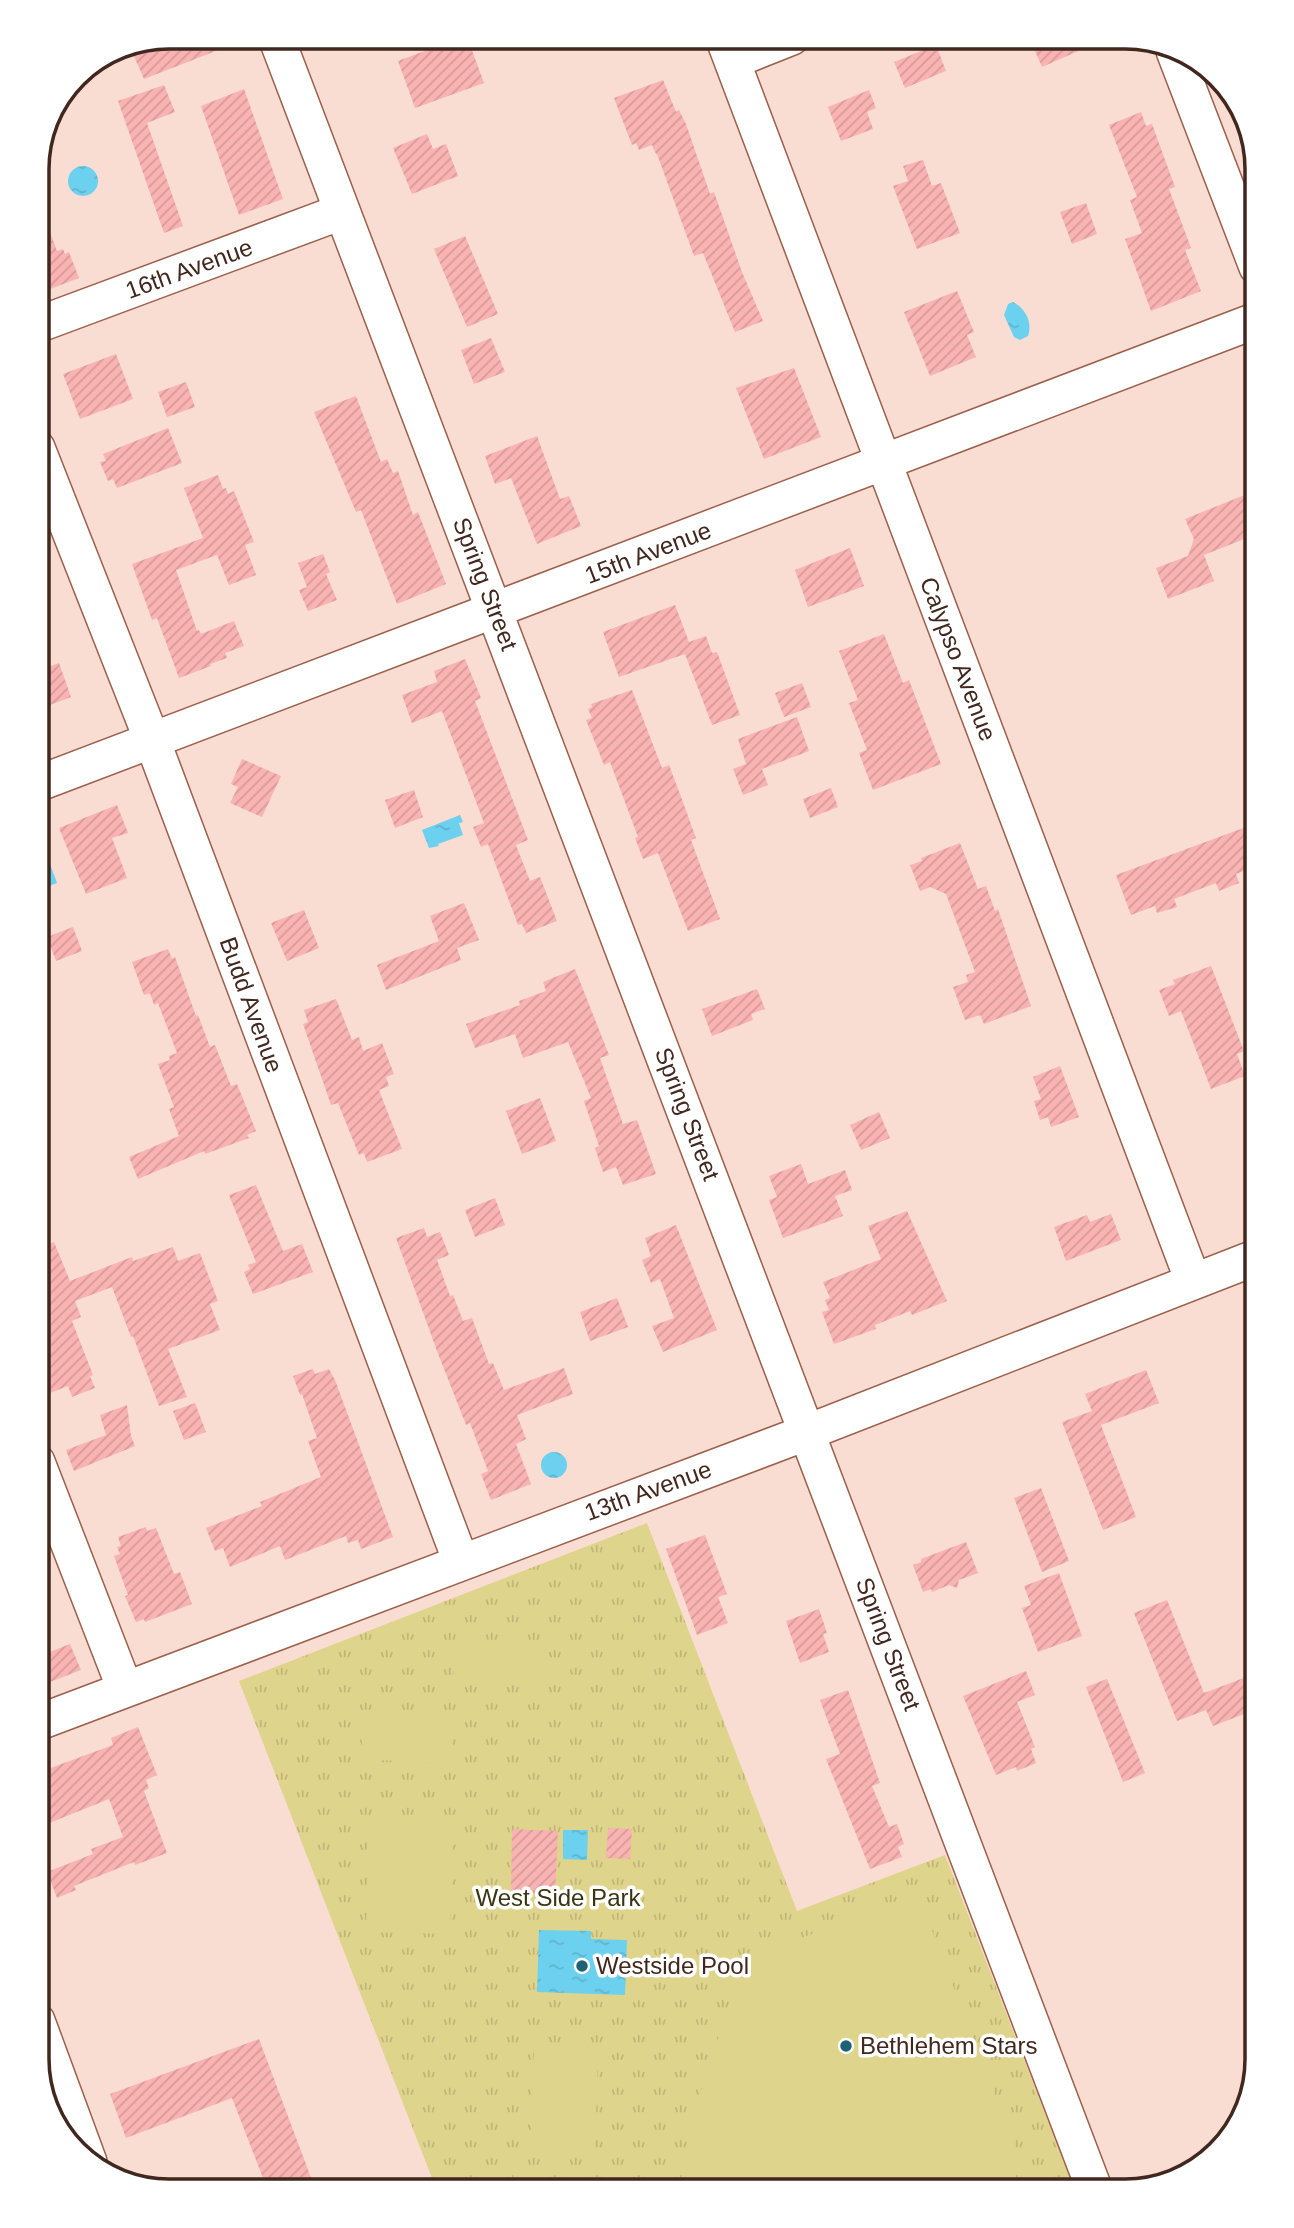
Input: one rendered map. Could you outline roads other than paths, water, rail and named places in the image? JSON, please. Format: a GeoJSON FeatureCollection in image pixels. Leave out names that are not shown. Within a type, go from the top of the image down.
{"type":"FeatureCollection","features":[{"type":"Feature","properties":{"kind":"street","name":"Spring Street"},"geometry":{"type":"LineString","coordinates":[[280,49],[1090,2179]]}},
{"type":"Feature","properties":{"kind":"street","name":"Calypso Avenue"},"geometry":{"type":"LineString","coordinates":[[728,49],[1193,1281]]}},
{"type":"Feature","properties":{"kind":"street"},"geometry":{"type":"LineString","coordinates":[[1178,61],[1245,236]]}},
{"type":"Feature","properties":{"kind":"street","name":"16th Avenue"},"geometry":{"type":"LineString","coordinates":[[49,321],[341,212]]}},
{"type":"Feature","properties":{"kind":"street","name":"15th Avenue"},"geometry":{"type":"LineString","coordinates":[[49,779],[1245,325]]}},
{"type":"Feature","properties":{"kind":"street","name":"Budd Avenue"},"geometry":{"type":"LineString","coordinates":[[49,478],[152,740],[461,1562]]}},
{"type":"Feature","properties":{"kind":"street","name":"13th Avenue"},"geometry":{"type":"LineString","coordinates":[[49,1718],[808,1432],[1245,1262]]}},
{"type":"Feature","properties":{"kind":"street"},"geometry":{"type":"LineString","coordinates":[[49,1493],[125,1689]]}},
{"type":"Feature","properties":{"kind":"street"},"geometry":{"type":"LineString","coordinates":[[49,2054],[81,2140]]}},
{"type":"Feature","properties":{"kind":"water"},"geometry":{"type":"Polygon","coordinates":[[[83,166],[94,170],[98,181],[94,192],[83,196],[72,192],[68,181],[72,170],[83,166]]]}},
{"type":"Feature","properties":{"kind":"water"},"geometry":{"type":"Polygon","coordinates":[[[1013,302],[1029,321],[1028,336],[1020,340],[1014,337],[1004,315],[1008,304],[1013,302]]]}},
{"type":"Feature","properties":{"kind":"water"},"geometry":{"type":"Polygon","coordinates":[[[460,815],[463,822],[459,823],[463,835],[429,848],[422,830],[460,815]]]}},
{"type":"Feature","properties":{"kind":"water"},"geometry":{"type":"Polygon","coordinates":[[[49,861],[57,883],[49,886],[49,861]]]}},
{"type":"Feature","properties":{"kind":"water"},"geometry":{"type":"Polygon","coordinates":[[[554,1452],[563,1456],[567,1465],[563,1474],[554,1478],[545,1474],[541,1465],[545,1456],[554,1452]]]}},
{"type":"Feature","properties":{"kind":"water"},"geometry":{"type":"Polygon","coordinates":[[[563,1830],[588,1830],[587,1860],[563,1859],[563,1830]]]}},
{"type":"Feature","properties":{"kind":"water","name":"Westside Pool"},"geometry":{"type":"Polygon","coordinates":[[[539,1930],[591,1931],[591,1939],[627,1940],[625,1995],[537,1992],[539,1930]]]}},
{"type":"Feature","properties":{"kind":"place","name":"Westside Pool"},"geometry":{"type":"Point","coordinates":[582,1966]}},
{"type":"Feature","properties":{"kind":"place","name":"Bethlehem Stars"},"geometry":{"type":"Point","coordinates":[846,2046]}},
{"type":"Feature","properties":{"kind":"park label","name":"West Side Park"},"geometry":{"type":"Point","coordinates":[558,1898]}}]}
